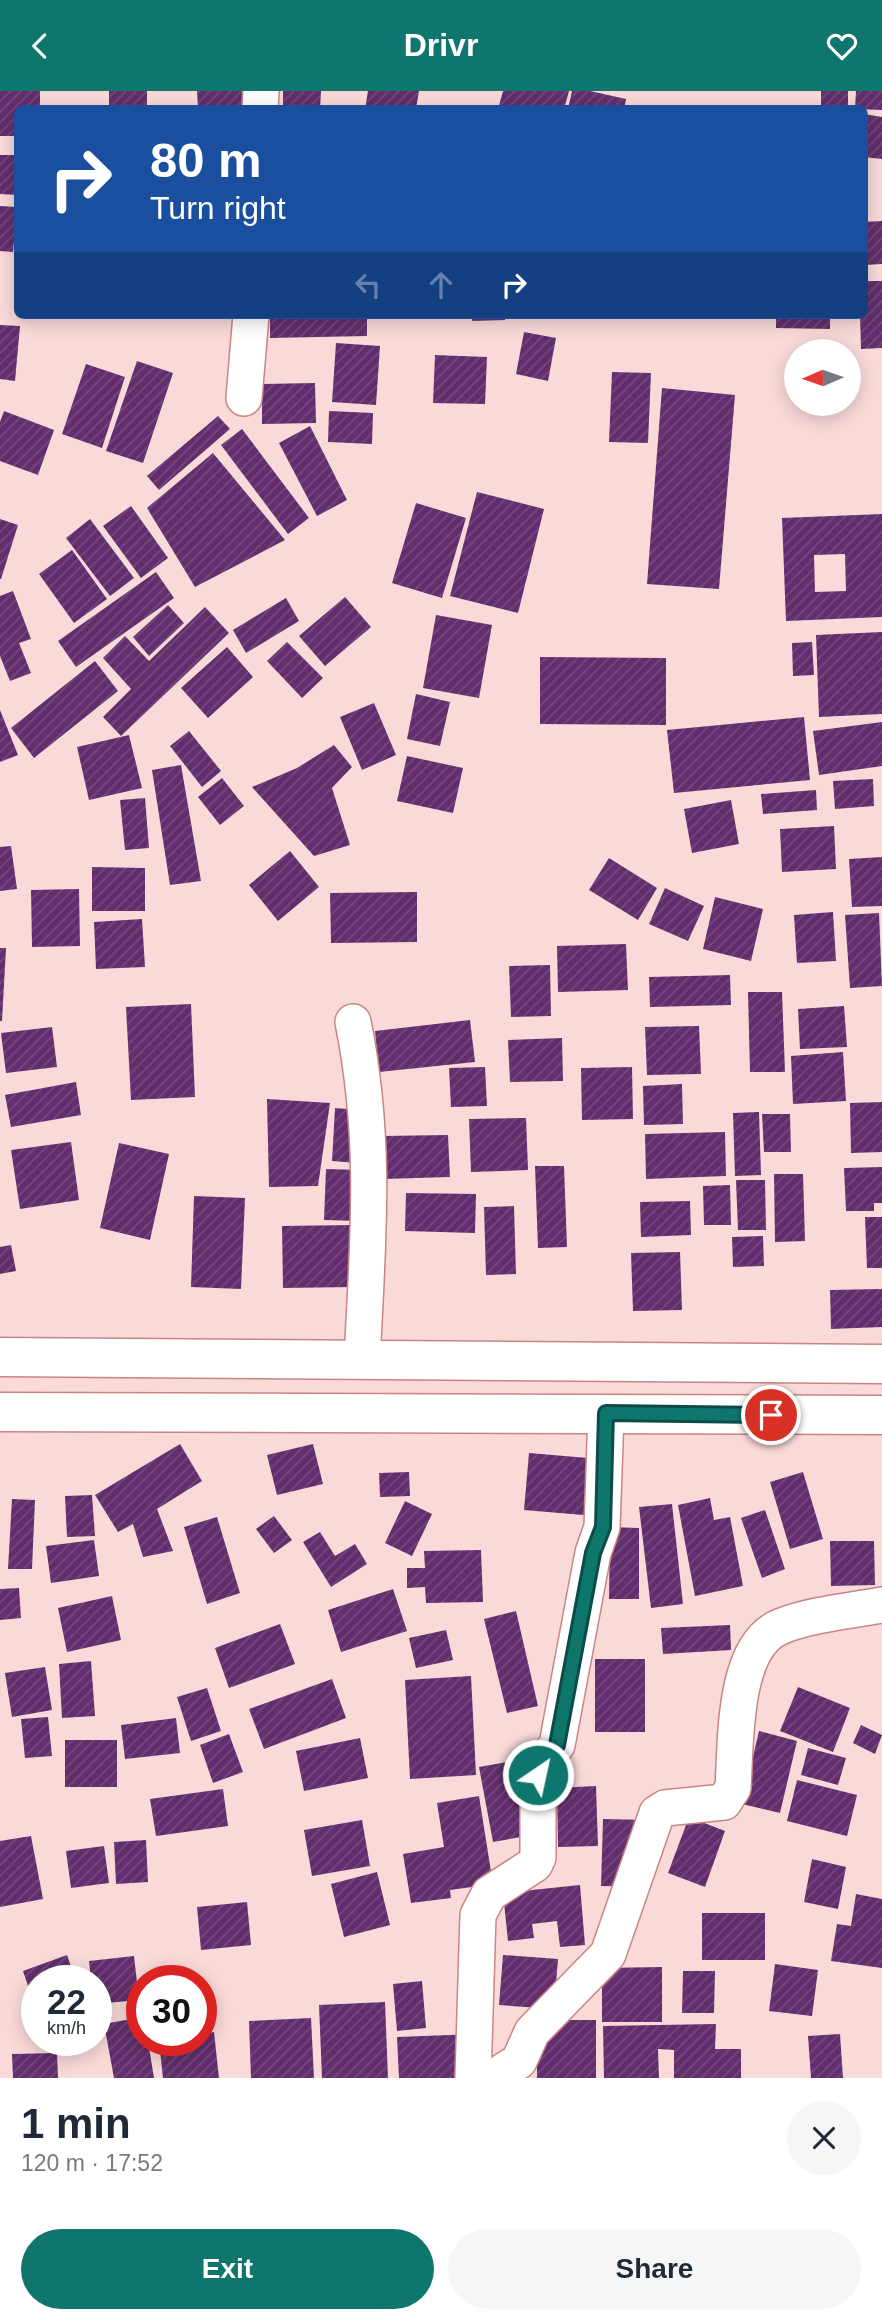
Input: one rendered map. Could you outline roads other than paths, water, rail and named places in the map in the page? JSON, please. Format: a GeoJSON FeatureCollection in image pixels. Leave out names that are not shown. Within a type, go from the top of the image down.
{"type":"FeatureCollection","features":[{"type":"Feature","properties":{"kind":"street"},"geometry":{"type":"LineString","coordinates":[[244,398],[251,319]]}},
{"type":"Feature","properties":{"kind":"street"},"geometry":{"type":"LineString","coordinates":[[353,1022],[365,1082],[370,1157],[370,1230],[362,1360]]}},
{"type":"Feature","properties":{"kind":"street"},"geometry":{"type":"LineString","coordinates":[[0,1357],[882,1364]]}},
{"type":"Feature","properties":{"kind":"street"},"geometry":{"type":"LineString","coordinates":[[0,1412],[882,1415]]}},
{"type":"Feature","properties":{"kind":"street"},"geometry":{"type":"LineString","coordinates":[[473,2078],[478,1915],[489,1894],[535,1864],[538,1857],[538,1768],[557,1745],[593,1553],[603,1527],[606,1413]]}},
{"type":"Feature","properties":{"kind":"street"},"geometry":{"type":"LineString","coordinates":[[493,2078],[506,2073],[519,2061],[532,2032],[608,1954],[657,1813],[665,1808],[724,1802],[733,1788],[741,1682],[765,1636],[780,1626],[882,1605]]}}]}
